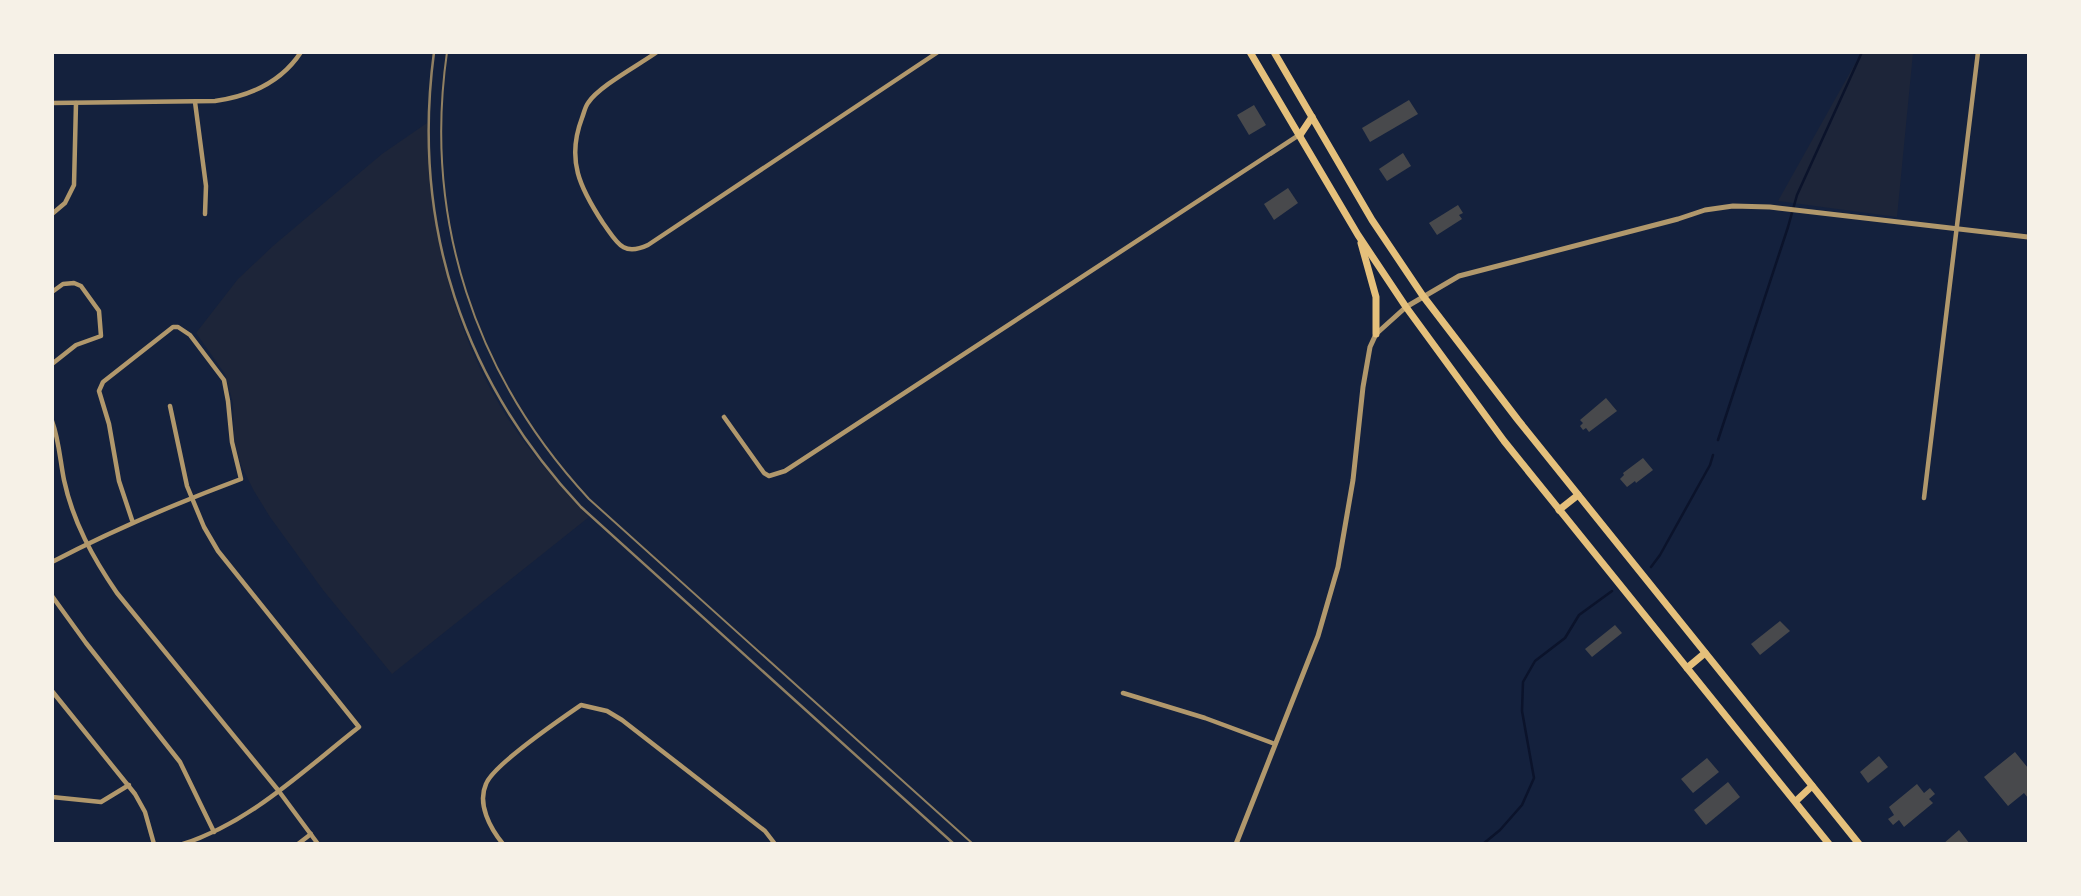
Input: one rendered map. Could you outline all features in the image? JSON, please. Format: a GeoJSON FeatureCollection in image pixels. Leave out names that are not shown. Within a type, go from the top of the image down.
{"type":"FeatureCollection","features":[{"type":"Feature","properties":{"kind":"main road"},"geometry":{"type":"LineString","coordinates":[[1250,52],[1358,235],[1406,307],[1504,441],[1829,844]]}},
{"type":"Feature","properties":{"kind":"main road"},"geometry":{"type":"LineString","coordinates":[[1274,52],[1373,220],[1423,296],[1484,377],[1859,844]]}},
{"type":"Feature","properties":{"kind":"main road"},"geometry":{"type":"LineString","coordinates":[[1300,135],[1312,117]]}},
{"type":"Feature","properties":{"kind":"main road"},"geometry":{"type":"LineString","coordinates":[[1300,135],[1319,129]]}},
{"type":"Feature","properties":{"kind":"main road"},"geometry":{"type":"LineString","coordinates":[[1358,235],[1376,297],[1376,334]]}},
{"type":"Feature","properties":{"kind":"main road"},"geometry":{"type":"LineString","coordinates":[[1559,510],[1578,495]]}},
{"type":"Feature","properties":{"kind":"main road"},"geometry":{"type":"LineString","coordinates":[[1687,668],[1705,653]]}},
{"type":"Feature","properties":{"kind":"main road"},"geometry":{"type":"LineString","coordinates":[[1796,802],[1812,786]]}},
{"type":"Feature","properties":{"kind":"street"},"geometry":{"type":"LineString","coordinates":[[52,103],[195,102],[235,98],[255,92],[286,71],[301,52]]}},
{"type":"Feature","properties":{"kind":"street"},"geometry":{"type":"LineString","coordinates":[[657,52],[610,83],[588,103],[579,124],[576,147],[580,182],[591,206],[620,245],[630,251],[637,250],[689,218],[938,52]]}},
{"type":"Feature","properties":{"kind":"street"},"geometry":{"type":"LineString","coordinates":[[1924,498],[1978,52]]}},
{"type":"Feature","properties":{"kind":"street"},"geometry":{"type":"LineString","coordinates":[[195,102],[206,186],[205,214]]}},
{"type":"Feature","properties":{"kind":"street"},"geometry":{"type":"LineString","coordinates":[[52,214],[65,202],[74,186],[76,103]]}},
{"type":"Feature","properties":{"kind":"street"},"geometry":{"type":"LineString","coordinates":[[724,417],[759,468],[769,476],[785,471],[1300,135]]}},
{"type":"Feature","properties":{"kind":"street"},"geometry":{"type":"LineString","coordinates":[[1236,844],[1318,636],[1338,567],[1353,480],[1370,347],[1376,334],[1406,307],[1459,276],[1705,210],[1733,206],[1819,212],[2028,237]]}},
{"type":"Feature","properties":{"kind":"street"},"geometry":{"type":"LineString","coordinates":[[52,292],[63,284],[74,283],[81,286],[99,311],[100,336],[76,345],[52,364]]}},
{"type":"Feature","properties":{"kind":"street"},"geometry":{"type":"LineString","coordinates":[[52,562],[133,523],[241,479],[232,442],[224,380],[190,335],[178,327],[173,327],[103,382],[99,391],[109,424],[119,481],[133,523]]}},
{"type":"Feature","properties":{"kind":"street"},"geometry":{"type":"LineString","coordinates":[[170,406],[180,459],[192,498],[218,551],[359,727],[246,815],[183,844]]}},
{"type":"Feature","properties":{"kind":"street"},"geometry":{"type":"LineString","coordinates":[[52,421],[69,499],[86,544],[117,593],[278,790],[318,844]]}},
{"type":"Feature","properties":{"kind":"street"},"geometry":{"type":"LineString","coordinates":[[52,596],[180,762],[214,832]]}},
{"type":"Feature","properties":{"kind":"street"},"geometry":{"type":"LineString","coordinates":[[52,691],[129,785],[145,812],[154,844]]}},
{"type":"Feature","properties":{"kind":"street"},"geometry":{"type":"LineString","coordinates":[[1123,693],[1205,718],[1275,744]]}},
{"type":"Feature","properties":{"kind":"street"},"geometry":{"type":"LineString","coordinates":[[503,844],[495,834],[483,806],[486,784],[497,768],[581,705],[607,711],[622,720],[765,831],[775,844]]}},
{"type":"Feature","properties":{"kind":"street"},"geometry":{"type":"LineString","coordinates":[[52,797],[101,802],[129,785]]}},
{"type":"Feature","properties":{"kind":"street"},"geometry":{"type":"LineString","coordinates":[[298,844],[311,834]]}},
{"type":"Feature","properties":{"kind":"shaded area"},"geometry":{"type":"Polygon","coordinates":[[[1861,53],[1913,53],[1897,217],[1778,201],[1861,53]]]}},
{"type":"Feature","properties":{"kind":"shaded area"},"geometry":{"type":"Polygon","coordinates":[[[427,123],[428,160],[437,234],[445,271],[468,342],[511,424],[589,517],[392,674],[323,590],[254,491],[241,465],[234,441],[233,403],[225,374],[196,333],[238,279],[273,246],[382,154],[427,123]]]}},
{"type":"Feature","properties":{"kind":"building"},"geometry":{"type":"Polygon","coordinates":[[[1409,100],[1418,114],[1370,142],[1362,128],[1409,100]]]}},
{"type":"Feature","properties":{"kind":"building"},"geometry":{"type":"Polygon","coordinates":[[[1254,105],[1266,125],[1249,135],[1237,115],[1254,105]]]}},
{"type":"Feature","properties":{"kind":"building"},"geometry":{"type":"Polygon","coordinates":[[[1403,153],[1411,166],[1387,181],[1379,169],[1403,153]]]}},
{"type":"Feature","properties":{"kind":"building"},"geometry":{"type":"Polygon","coordinates":[[[1288,188],[1298,203],[1274,220],[1264,204],[1288,188]]]}},
{"type":"Feature","properties":{"kind":"building"},"geometry":{"type":"Polygon","coordinates":[[[1458,205],[1463,213],[1459,215],[1462,219],[1437,235],[1429,223],[1458,205]]]}},
{"type":"Feature","properties":{"kind":"building"},"geometry":{"type":"Polygon","coordinates":[[[1606,398],[1617,411],[1589,432],[1586,428],[1583,430],[1580,420],[1606,398]]]}},
{"type":"Feature","properties":{"kind":"building"},"geometry":{"type":"Polygon","coordinates":[[[1643,458],[1653,470],[1627,487],[1620,479],[1623,473],[1643,458]]]}},
{"type":"Feature","properties":{"kind":"building"},"geometry":{"type":"Polygon","coordinates":[[[1780,621],[1790,631],[1760,655],[1751,644],[1780,621]]]}},
{"type":"Feature","properties":{"kind":"building"},"geometry":{"type":"Polygon","coordinates":[[[1615,625],[1622,633],[1592,657],[1585,649],[1615,625]]]}},
{"type":"Feature","properties":{"kind":"building"},"geometry":{"type":"Polygon","coordinates":[[[2015,752],[2028,768],[2028,798],[2024,793],[2008,806],[1984,777],[2015,752]]]}},
{"type":"Feature","properties":{"kind":"building"},"geometry":{"type":"Polygon","coordinates":[[[1879,756],[1888,767],[1868,783],[1860,772],[1879,756]]]}},
{"type":"Feature","properties":{"kind":"building"},"geometry":{"type":"Polygon","coordinates":[[[1707,758],[1719,772],[1693,793],[1681,779],[1707,758]]]}},
{"type":"Feature","properties":{"kind":"building"},"geometry":{"type":"Polygon","coordinates":[[[1728,782],[1740,797],[1706,825],[1694,810],[1728,782]]]}},
{"type":"Feature","properties":{"kind":"building"},"geometry":{"type":"Polygon","coordinates":[[[1917,784],[1924,793],[1930,788],[1935,794],[1929,799],[1933,803],[1904,827],[1899,820],[1893,825],[1888,819],[1894,815],[1889,807],[1917,784]]]}},
{"type":"Feature","properties":{"kind":"building"},"geometry":{"type":"Polygon","coordinates":[[[1959,830],[1970,844],[1943,844],[1959,830]]]}},
{"type":"Feature","properties":{"kind":"waterway"},"geometry":{"type":"LineString","coordinates":[[1718,440],[1797,195],[1862,52]]}},
{"type":"Feature","properties":{"kind":"waterway"},"geometry":{"type":"LineString","coordinates":[[1651,567],[1710,465],[1713,455]]}},
{"type":"Feature","properties":{"kind":"waterway"},"geometry":{"type":"LineString","coordinates":[[1483,844],[1500,830],[1522,805],[1534,778],[1522,711],[1523,682],[1535,661],[1565,638],[1579,615],[1612,591]]}},
{"type":"Feature","properties":{"kind":"tram line"},"geometry":{"type":"LineString","coordinates":[[447,52],[442,114],[443,175],[451,234],[466,292],[488,348],[515,401],[549,451],[589,499],[973,844]]}},
{"type":"Feature","properties":{"kind":"railway"},"geometry":{"type":"LineString","coordinates":[[434,52],[429,116],[431,178],[439,239],[455,297],[477,353],[505,407],[540,458],[581,507],[954,844]]}}]}
